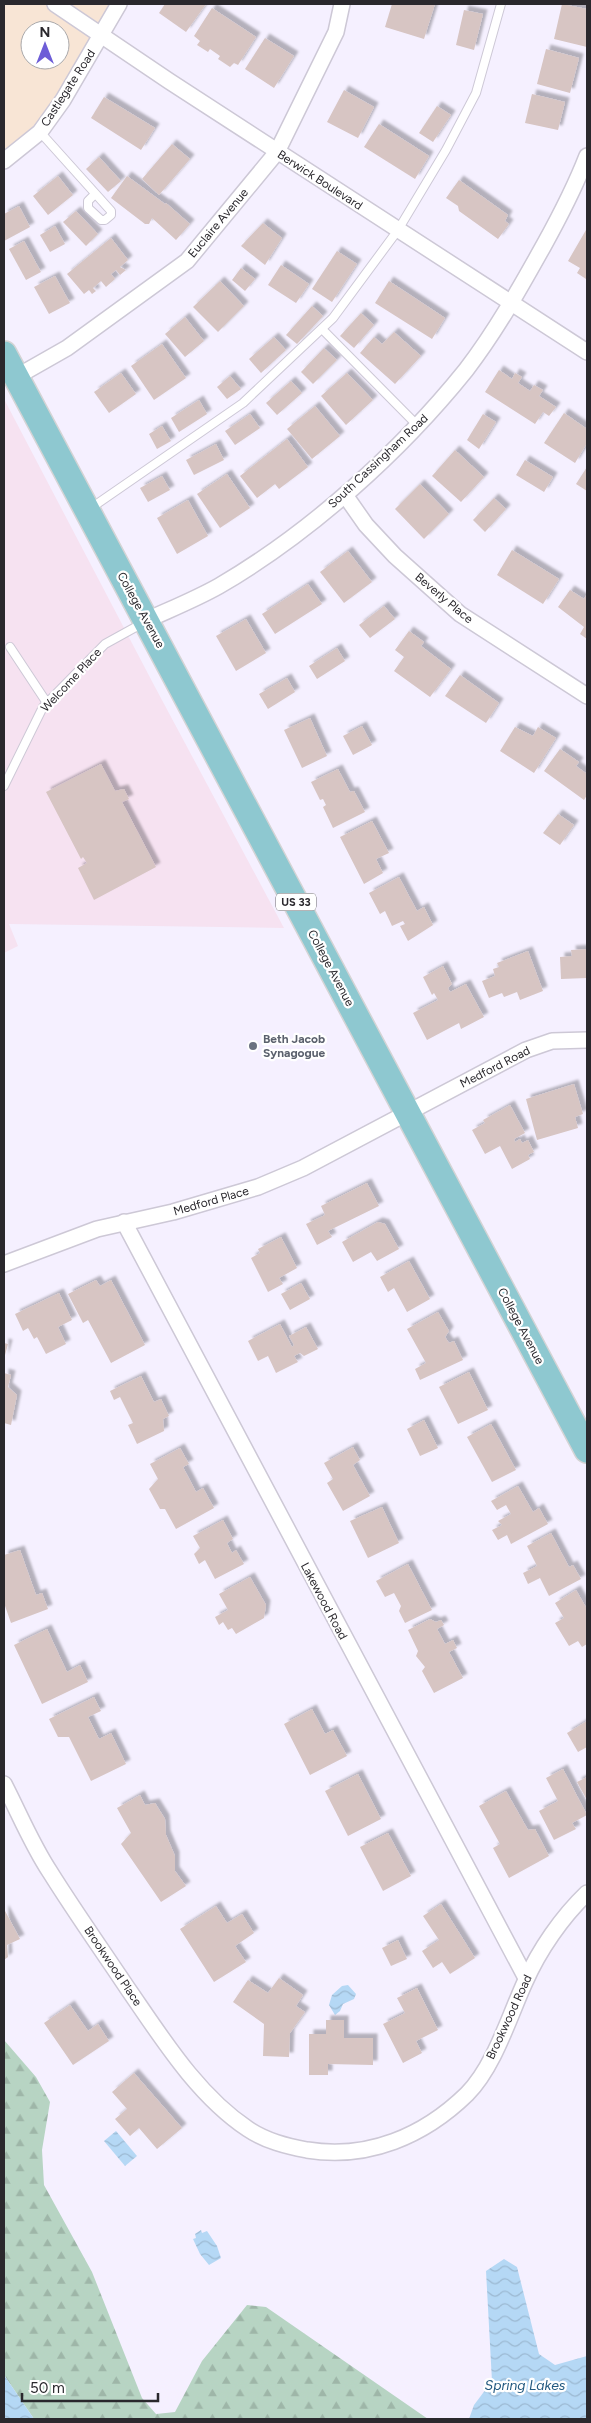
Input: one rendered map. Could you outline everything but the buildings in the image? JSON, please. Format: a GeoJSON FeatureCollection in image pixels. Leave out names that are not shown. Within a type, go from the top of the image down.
{"type":"FeatureCollection","features":[{"type":"Feature","properties":{"kind":"main road","name":"College Avenue"},"geometry":{"type":"LineString","coordinates":[[4,354],[13,378],[147,620],[587,1450]]}},
{"type":"Feature","properties":{"kind":"street","name":"Berwick Boulevard"},"geometry":{"type":"LineString","coordinates":[[55,4],[101,37],[587,352]]}},
{"type":"Feature","properties":{"kind":"street","name":"Castlegate Road"},"geometry":{"type":"LineString","coordinates":[[4,161],[40,132],[63,100],[119,4]]}},
{"type":"Feature","properties":{"kind":"street","name":"Euclaire Avenue"},"geometry":{"type":"LineString","coordinates":[[13,378],[67,348],[187,261],[277,152],[336,32],[342,4]]}},
{"type":"Feature","properties":{"kind":"street","name":"South Cassingham Road"},"geometry":{"type":"LineString","coordinates":[[147,620],[219,586],[290,538],[345,495],[418,426],[466,369],[512,304],[564,207],[587,156]]}},
{"type":"Feature","properties":{"kind":"street","name":"Beverly Place"},"geometry":{"type":"LineString","coordinates":[[345,495],[366,525],[395,556],[460,614],[587,696]]}},
{"type":"Feature","properties":{"kind":"street","name":"Medford Road"},"geometry":{"type":"LineString","coordinates":[[407,1112],[526,1050],[552,1040],[587,1040]]}},
{"type":"Feature","properties":{"kind":"street","name":"Medford Place"},"geometry":{"type":"LineString","coordinates":[[4,1264],[98,1228],[173,1212],[258,1187],[303,1168],[407,1112]]}},
{"type":"Feature","properties":{"kind":"street","name":"Lakewood Road"},"geometry":{"type":"LineString","coordinates":[[124,1222],[526,1978]]}},
{"type":"Feature","properties":{"kind":"street","name":"Brookwood Place"},"geometry":{"type":"LineString","coordinates":[[4,1784],[48,1870],[149,2020],[198,2084],[248,2129]]}},
{"type":"Feature","properties":{"kind":"street","name":"Brookwood Road"},"geometry":{"type":"LineString","coordinates":[[248,2129],[285,2146],[327,2153],[350,2153],[395,2142],[432,2124],[469,2091],[483,2072],[526,1978],[551,1936],[587,1893]]}},
{"type":"Feature","properties":{"kind":"lane"},"geometry":{"type":"LineString","coordinates":[[88,511],[243,403],[334,318],[398,230],[446,150],[476,94],[501,4]]}},
{"type":"Feature","properties":{"kind":"lane"},"geometry":{"type":"LineString","coordinates":[[40,132],[95,194]]}},
{"type":"Feature","properties":{"kind":"lane"},"geometry":{"type":"LineString","coordinates":[[322,329],[418,426]]}},
{"type":"Feature","properties":{"kind":"lane","name":"Welcome Place"},"geometry":{"type":"LineString","coordinates":[[4,786],[43,707],[105,644],[147,620]]}},
{"type":"Feature","properties":{"kind":"lane"},"geometry":{"type":"LineString","coordinates":[[10,647],[47,703]]}},
{"type":"Feature","properties":{"kind":"shaded area"},"geometry":{"type":"Polygon","coordinates":[[[4,4],[123,4],[47,128],[4,160],[4,4]]]}},
{"type":"Feature","properties":{"kind":"shaded area"},"geometry":{"type":"Polygon","coordinates":[[[4,399],[284,928],[9,924],[18,946],[4,953],[4,399]]]}},
{"type":"Feature","properties":{"kind":"green space"},"geometry":{"type":"Polygon","coordinates":[[[4,2040],[36,2077],[50,2102],[42,2150],[44,2185],[92,2272],[142,2398],[156,2414],[175,2412],[202,2361],[247,2305],[266,2307],[428,2419],[34,2419],[4,2375],[4,2040]]]}},
{"type":"Feature","properties":{"kind":"water"},"geometry":{"type":"Polygon","coordinates":[[[348,1985],[356,1994],[354,1999],[343,2004],[340,2011],[335,2015],[329,2005],[332,1995],[342,1986],[348,1985]]]}},
{"type":"Feature","properties":{"kind":"water"},"geometry":{"type":"Polygon","coordinates":[[[116,2131],[137,2156],[125,2166],[104,2141],[116,2131]]]}},
{"type":"Feature","properties":{"kind":"water"},"geometry":{"type":"Polygon","coordinates":[[[201,2230],[202,2233],[207,2231],[217,2246],[221,2258],[209,2265],[200,2254],[193,2239],[196,2238],[195,2234],[201,2230]]]}},
{"type":"Feature","properties":{"kind":"water","name":"Spring Lakes"},"geometry":{"type":"Polygon","coordinates":[[[504,2259],[517,2267],[539,2354],[555,2365],[587,2356],[587,2419],[469,2419],[474,2405],[492,2381],[486,2271],[504,2259]]]}},
{"type":"Feature","properties":{"kind":"water"},"geometry":{"type":"Polygon","coordinates":[[[4,2375],[34,2419],[4,2419],[4,2375]]]}},
{"type":"Feature","properties":{"kind":"place","name":"Beth Jacob Synagogue"},"geometry":{"type":"Point","coordinates":[253,1046]}}]}
